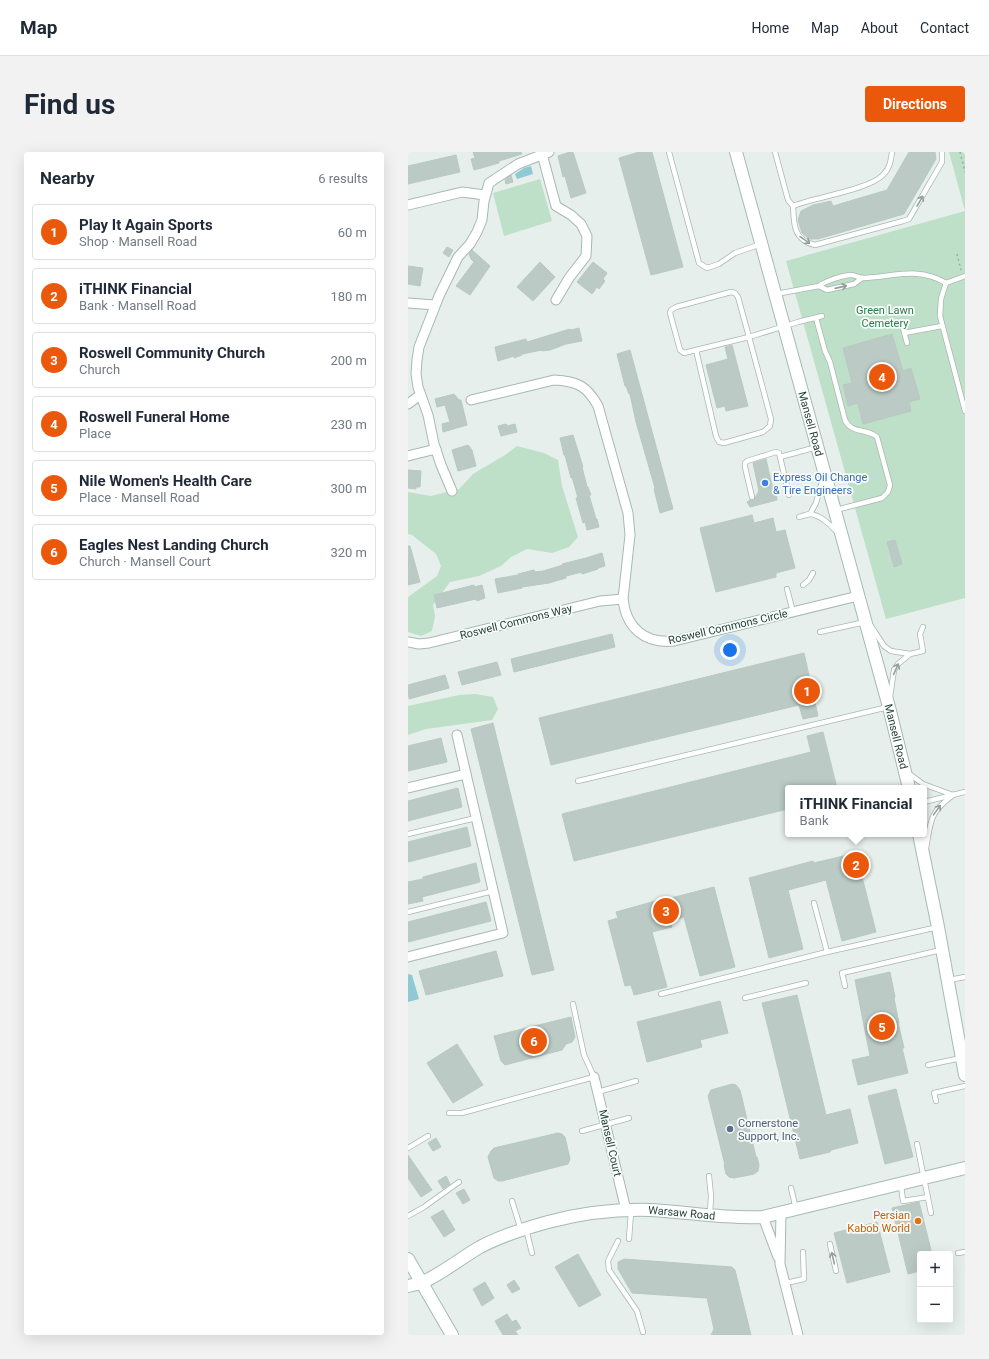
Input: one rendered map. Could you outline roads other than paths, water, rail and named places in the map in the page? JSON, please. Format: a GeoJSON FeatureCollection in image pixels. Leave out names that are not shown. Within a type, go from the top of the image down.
{"type":"FeatureCollection","features":[{"type":"Feature","properties":{"kind":"main road","name":"Mansell Road"},"geometry":{"type":"LineString","coordinates":[[736,152],[842,537],[908,785]]}},
{"type":"Feature","properties":{"kind":"main road"},"geometry":{"type":"LineString","coordinates":[[920,837],[965,1074]]}},
{"type":"Feature","properties":{"kind":"main road","name":"Warsaw Road"},"geometry":{"type":"LineString","coordinates":[[408,1286],[422,1283],[481,1247],[524,1230],[572,1216],[628,1210],[747,1218],[763,1217],[965,1168]]}},
{"type":"Feature","properties":{"kind":"main road"},"geometry":{"type":"LineString","coordinates":[[408,1259],[452,1335]]}},
{"type":"Feature","properties":{"kind":"street"},"geometry":{"type":"LineString","coordinates":[[452,492],[441,465],[428,415],[420,395],[416,374],[419,347],[435,305],[458,257],[470,244],[477,232],[482,220],[485,195],[489,183],[518,164],[546,153],[556,206],[571,214],[581,224],[587,236],[586,256],[569,278],[556,300]]}},
{"type":"Feature","properties":{"kind":"street"},"geometry":{"type":"LineString","coordinates":[[408,205],[462,192],[485,195]]}},
{"type":"Feature","properties":{"kind":"street"},"geometry":{"type":"LineString","coordinates":[[408,303],[435,305]]}},
{"type":"Feature","properties":{"kind":"street","name":"Roswell Commons Circle"},"geometry":{"type":"LineString","coordinates":[[471,400],[554,380],[567,380],[581,385],[591,394],[598,406],[628,513],[630,535],[623,599],[624,608],[626,616],[636,630],[649,639],[666,642],[674,641],[858,596]]}},
{"type":"Feature","properties":{"kind":"street"},"geometry":{"type":"LineString","coordinates":[[408,404],[420,395]]}},
{"type":"Feature","properties":{"kind":"street"},"geometry":{"type":"LineString","coordinates":[[408,456],[436,449]]}},
{"type":"Feature","properties":{"kind":"street","name":"Roswell Commons Way"},"geometry":{"type":"LineString","coordinates":[[408,642],[429,644],[600,601],[623,599]]}},
{"type":"Feature","properties":{"kind":"street"},"geometry":{"type":"LineString","coordinates":[[408,957],[503,933],[457,734]]}},
{"type":"Feature","properties":{"kind":"street"},"geometry":{"type":"LineString","coordinates":[[408,788],[466,774]]}},
{"type":"Feature","properties":{"kind":"street","name":"Mansell Court"},"geometry":{"type":"LineString","coordinates":[[594,1077],[628,1210]]}},
{"type":"Feature","properties":{"kind":"street"},"geometry":{"type":"LineString","coordinates":[[780,1264],[781,1212]]}},
{"type":"Feature","properties":{"kind":"street"},"geometry":{"type":"LineString","coordinates":[[763,1217],[786,1283],[798,1335]]}},
{"type":"Feature","properties":{"kind":"lane"},"geometry":{"type":"LineString","coordinates":[[669,152],[698,264],[707,268],[719,264],[735,253],[761,244]]}},
{"type":"Feature","properties":{"kind":"lane"},"geometry":{"type":"LineString","coordinates":[[775,152],[788,200],[793,206],[794,227],[799,236],[808,244],[815,245],[909,219],[942,162],[942,152]]}},
{"type":"Feature","properties":{"kind":"lane"},"geometry":{"type":"LineString","coordinates":[[793,206],[867,185],[883,175],[889,166],[892,152]]}},
{"type":"Feature","properties":{"kind":"lane"},"geometry":{"type":"LineString","coordinates":[[775,294],[819,286],[825,282],[852,275],[862,278],[912,273],[936,278],[946,283],[964,276]]}},
{"type":"Feature","properties":{"kind":"lane"},"geometry":{"type":"LineString","coordinates":[[819,286],[827,290],[854,284],[862,278]]}},
{"type":"Feature","properties":{"kind":"lane"},"geometry":{"type":"LineString","coordinates":[[946,283],[940,307],[942,326],[965,411]]}},
{"type":"Feature","properties":{"kind":"lane"},"geometry":{"type":"LineString","coordinates":[[696,350],[716,436],[719,442],[724,443],[763,432],[770,426],[770,419],[748,337],[738,297],[735,293],[731,292],[676,307],[671,310],[670,313],[680,350],[684,353],[696,350],[748,337],[822,316]]}},
{"type":"Feature","properties":{"kind":"lane"},"geometry":{"type":"LineString","coordinates":[[816,318],[825,351],[830,362],[845,420],[851,428],[873,433],[877,437],[890,486],[888,492],[882,498],[834,510]]}},
{"type":"Feature","properties":{"kind":"lane"},"geometry":{"type":"LineString","coordinates":[[902,324],[907,342]]}},
{"type":"Feature","properties":{"kind":"lane"},"geometry":{"type":"LineString","coordinates":[[904,333],[942,326]]}},
{"type":"Feature","properties":{"kind":"lane"},"geometry":{"type":"LineString","coordinates":[[780,457],[817,447]]}},
{"type":"Feature","properties":{"kind":"lane"},"geometry":{"type":"LineString","coordinates":[[752,497],[745,463],[747,461],[776,452],[779,453],[789,495]]}},
{"type":"Feature","properties":{"kind":"lane"},"geometry":{"type":"LineString","coordinates":[[811,515],[824,474]]}},
{"type":"Feature","properties":{"kind":"lane"},"geometry":{"type":"LineString","coordinates":[[799,517],[811,515],[821,519],[831,525],[842,537]]}},
{"type":"Feature","properties":{"kind":"lane"},"geometry":{"type":"LineString","coordinates":[[803,585],[809,580],[813,573]]}},
{"type":"Feature","properties":{"kind":"lane"},"geometry":{"type":"LineString","coordinates":[[788,589],[793,612]]}},
{"type":"Feature","properties":{"kind":"lane"},"geometry":{"type":"LineString","coordinates":[[820,632],[863,617],[884,646],[891,651],[910,654],[923,651],[920,634],[923,626]]}},
{"type":"Feature","properties":{"kind":"lane"},"geometry":{"type":"LineString","coordinates":[[578,781],[888,707],[894,670],[898,664],[910,654]]}},
{"type":"Feature","properties":{"kind":"lane"},"geometry":{"type":"LineString","coordinates":[[904,770],[926,785]]}},
{"type":"Feature","properties":{"kind":"lane"},"geometry":{"type":"LineString","coordinates":[[927,786],[952,795]]}},
{"type":"Feature","properties":{"kind":"lane"},"geometry":{"type":"LineString","coordinates":[[927,801],[965,792]]}},
{"type":"Feature","properties":{"kind":"lane"},"geometry":{"type":"LineString","coordinates":[[924,858],[932,817],[936,810],[952,795]]}},
{"type":"Feature","properties":{"kind":"lane"},"geometry":{"type":"LineString","coordinates":[[408,834],[476,818]]}},
{"type":"Feature","properties":{"kind":"lane"},"geometry":{"type":"LineString","coordinates":[[408,912],[493,891]]}},
{"type":"Feature","properties":{"kind":"lane"},"geometry":{"type":"LineString","coordinates":[[814,903],[827,952]]}},
{"type":"Feature","properties":{"kind":"lane"},"geometry":{"type":"LineString","coordinates":[[661,994],[827,952],[938,927]]}},
{"type":"Feature","properties":{"kind":"lane"},"geometry":{"type":"LineString","coordinates":[[845,986],[842,973],[942,949]]}},
{"type":"Feature","properties":{"kind":"lane"},"geometry":{"type":"LineString","coordinates":[[947,980],[965,977]]}},
{"type":"Feature","properties":{"kind":"lane"},"geometry":{"type":"LineString","coordinates":[[745,998],[806,983]]}},
{"type":"Feature","properties":{"kind":"lane"},"geometry":{"type":"LineString","coordinates":[[449,1113],[462,1113],[594,1077],[584,1055],[573,1004]]}},
{"type":"Feature","properties":{"kind":"lane"},"geometry":{"type":"LineString","coordinates":[[928,1065],[962,1058]]}},
{"type":"Feature","properties":{"kind":"lane"},"geometry":{"type":"LineString","coordinates":[[598,1092],[636,1081]]}},
{"type":"Feature","properties":{"kind":"lane"},"geometry":{"type":"LineString","coordinates":[[936,1101],[934,1093],[965,1086]]}},
{"type":"Feature","properties":{"kind":"lane"},"geometry":{"type":"LineString","coordinates":[[582,1131],[629,1118]]}},
{"type":"Feature","properties":{"kind":"lane"},"geometry":{"type":"LineString","coordinates":[[408,1148],[428,1136]]}},
{"type":"Feature","properties":{"kind":"lane"},"geometry":{"type":"LineString","coordinates":[[917,1144],[931,1213]]}},
{"type":"Feature","properties":{"kind":"lane"},"geometry":{"type":"LineString","coordinates":[[709,1176],[712,1196],[710,1215]]}},
{"type":"Feature","properties":{"kind":"lane"},"geometry":{"type":"LineString","coordinates":[[408,1216],[424,1207],[459,1182]]}},
{"type":"Feature","properties":{"kind":"lane"},"geometry":{"type":"LineString","coordinates":[[900,1184],[903,1201],[928,1196]]}},
{"type":"Feature","properties":{"kind":"lane"},"geometry":{"type":"LineString","coordinates":[[791,1188],[796,1209]]}},
{"type":"Feature","properties":{"kind":"lane"},"geometry":{"type":"LineString","coordinates":[[512,1201],[532,1253]]}},
{"type":"Feature","properties":{"kind":"lane"},"geometry":{"type":"LineString","coordinates":[[628,1210],[629,1239]]}},
{"type":"Feature","properties":{"kind":"lane"},"geometry":{"type":"LineString","coordinates":[[618,1241],[608,1261],[609,1270],[637,1311],[643,1332]]}},
{"type":"Feature","properties":{"kind":"lane"},"geometry":{"type":"LineString","coordinates":[[830,1244],[836,1271]]}},
{"type":"Feature","properties":{"kind":"lane"},"geometry":{"type":"LineString","coordinates":[[786,1283],[804,1278],[803,1252]]}},
{"type":"Feature","properties":{"kind":"lane"},"geometry":{"type":"LineString","coordinates":[[958,1254],[965,1252]]}},
{"type":"Feature","properties":{"kind":"water"},"geometry":{"type":"Polygon","coordinates":[[[531,166],[533,174],[517,179],[515,174],[524,168],[531,166]]]}},
{"type":"Feature","properties":{"kind":"water"},"geometry":{"type":"Polygon","coordinates":[[[408,974],[412,975],[419,999],[408,1002],[408,974]]]}},
{"type":"Feature","properties":{"kind":"place","name":"Roswell Funeral Home"},"geometry":{"type":"Point","coordinates":[882,377]}},
{"type":"Feature","properties":{"kind":"place","name":"Express Oil Change & Tire Engineers"},"geometry":{"type":"Point","coordinates":[765,483]}},
{"type":"Feature","properties":{"kind":"place","name":"Play It Again Sports"},"geometry":{"type":"Point","coordinates":[807,691]}},
{"type":"Feature","properties":{"kind":"place","name":"iTHINK Financial"},"geometry":{"type":"Point","coordinates":[856,865]}},
{"type":"Feature","properties":{"kind":"place","name":"Roswell Community Church"},"geometry":{"type":"Point","coordinates":[666,911]}},
{"type":"Feature","properties":{"kind":"place","name":"Nile Women's Health Care"},"geometry":{"type":"Point","coordinates":[882,1027]}},
{"type":"Feature","properties":{"kind":"place","name":"Eagles Nest Landing Church"},"geometry":{"type":"Point","coordinates":[534,1041]}},
{"type":"Feature","properties":{"kind":"place","name":"Cornerstone Support, Inc."},"geometry":{"type":"Point","coordinates":[730,1129]}},
{"type":"Feature","properties":{"kind":"place","name":"Persian Kabob World"},"geometry":{"type":"Point","coordinates":[918,1221]}},
{"type":"Feature","properties":{"kind":"park label","name":"Green Lawn Cemetery"},"geometry":{"type":"Point","coordinates":[885,316]}}]}
